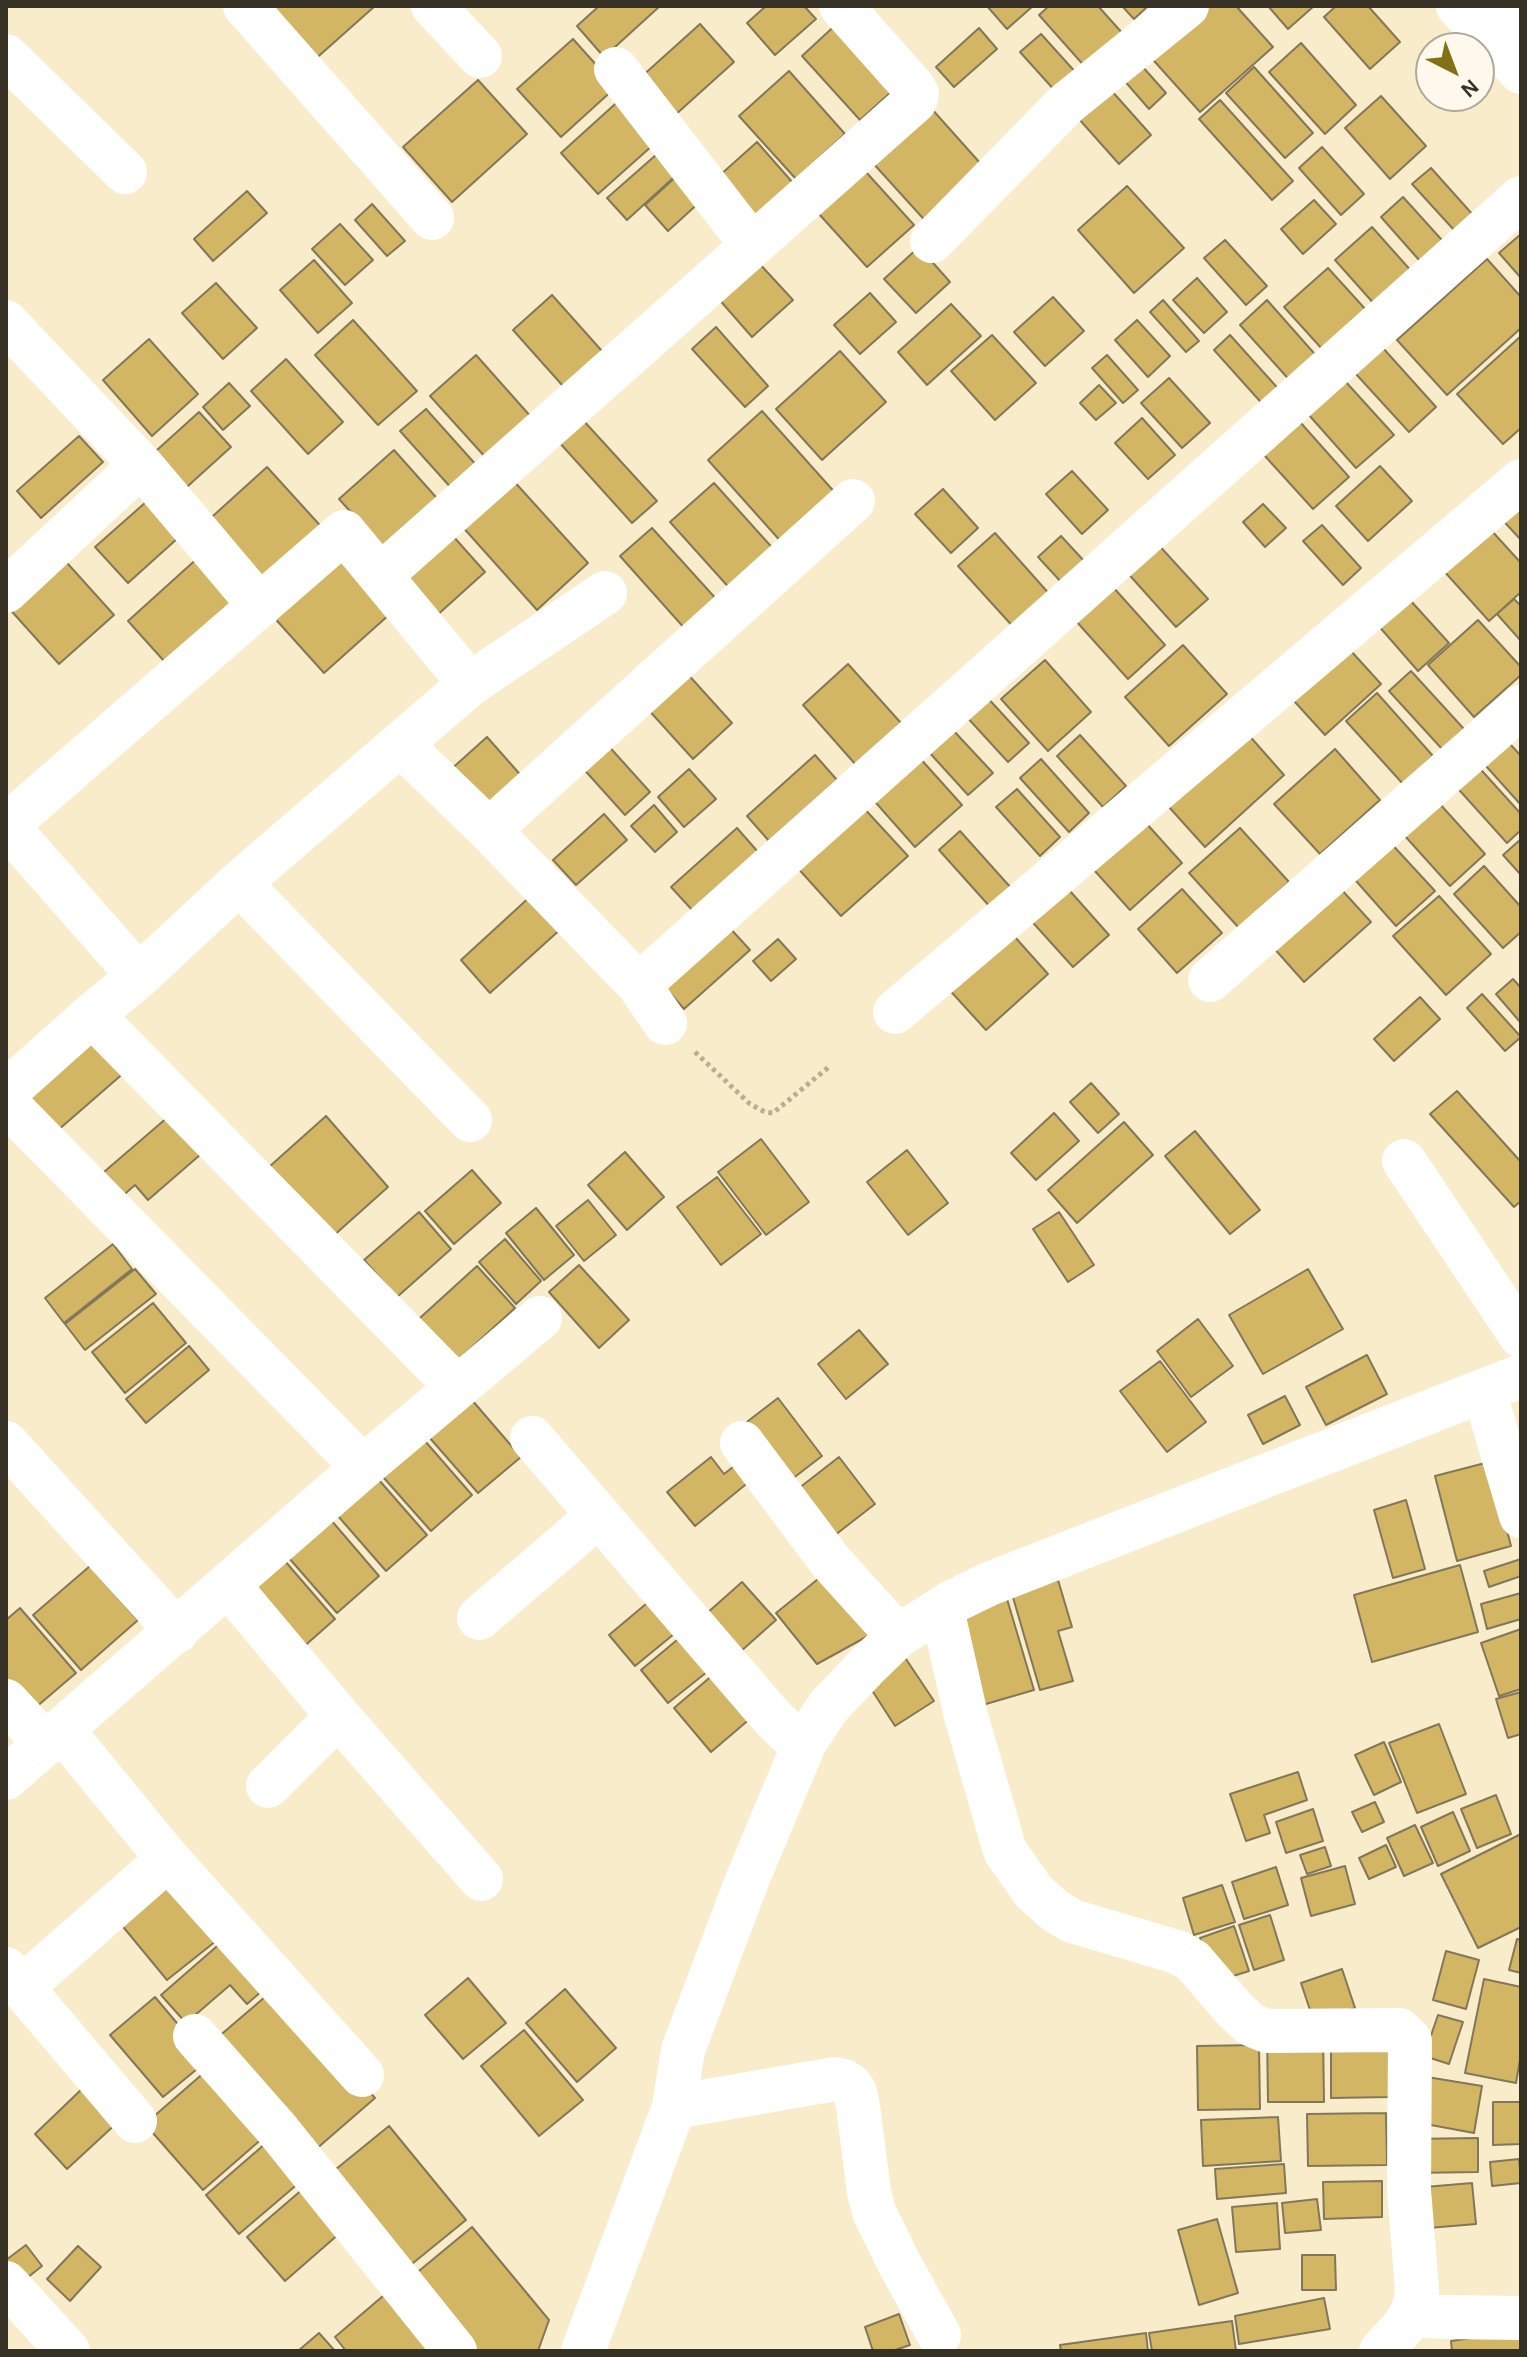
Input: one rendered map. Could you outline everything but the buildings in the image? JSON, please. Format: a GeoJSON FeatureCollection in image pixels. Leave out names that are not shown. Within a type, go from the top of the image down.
{"type":"FeatureCollection","features":[{"type":"Feature","properties":{"kind":"street"},"geometry":{"type":"LineString","coordinates":[[245,6],[432,218]]}},
{"type":"Feature","properties":{"kind":"street"},"geometry":{"type":"LineString","coordinates":[[433,6],[480,56]]}},
{"type":"Feature","properties":{"kind":"street"},"geometry":{"type":"LineString","coordinates":[[381,575],[917,99],[914,88],[841,6]]}},
{"type":"Feature","properties":{"kind":"street"},"geometry":{"type":"LineString","coordinates":[[932,241],[1066,104],[1187,6]]}},
{"type":"Feature","properties":{"kind":"street"},"geometry":{"type":"LineString","coordinates":[[1458,6],[1521,72]]}},
{"type":"Feature","properties":{"kind":"street"},"geometry":{"type":"LineString","coordinates":[[1509,6],[1521,20]]}},
{"type":"Feature","properties":{"kind":"street"},"geometry":{"type":"LineString","coordinates":[[6,56],[125,172]]}},
{"type":"Feature","properties":{"kind":"street"},"geometry":{"type":"LineString","coordinates":[[616,69],[752,245]]}},
{"type":"Feature","properties":{"kind":"street"},"geometry":{"type":"LineString","coordinates":[[639,985],[1521,198]]}},
{"type":"Feature","properties":{"kind":"street"},"geometry":{"type":"LineString","coordinates":[[6,322],[141,465],[260,606]]}},
{"type":"Feature","properties":{"kind":"street"},"geometry":{"type":"LineString","coordinates":[[6,591],[141,465]]}},
{"type":"Feature","properties":{"kind":"street"},"geometry":{"type":"LineString","coordinates":[[895,1012],[1521,481]]}},
{"type":"Feature","properties":{"kind":"street"},"geometry":{"type":"LineString","coordinates":[[489,830],[853,501]]}},
{"type":"Feature","properties":{"kind":"street"},"geometry":{"type":"LineString","coordinates":[[139,976],[6,825],[344,532],[470,684]]}},
{"type":"Feature","properties":{"kind":"street"},"geometry":{"type":"LineString","coordinates":[[6,1092],[139,976],[239,883],[470,684],[605,593]]}},
{"type":"Feature","properties":{"kind":"street"},"geometry":{"type":"LineString","coordinates":[[1210,980],[1521,707]]}},
{"type":"Feature","properties":{"kind":"street"},"geometry":{"type":"LineString","coordinates":[[400,744],[489,830],[639,985],[665,1023]]}},
{"type":"Feature","properties":{"kind":"street"},"geometry":{"type":"LineString","coordinates":[[239,883],[470,1120]]}},
{"type":"Feature","properties":{"kind":"street"},"geometry":{"type":"LineString","coordinates":[[92,1015],[457,1387]]}},
{"type":"Feature","properties":{"kind":"street"},"geometry":{"type":"LineString","coordinates":[[6,1103],[363,1467]]}},
{"type":"Feature","properties":{"kind":"street"},"geometry":{"type":"LineString","coordinates":[[1404,1161],[1521,1336]]}},
{"type":"Feature","properties":{"kind":"street"},"geometry":{"type":"LineString","coordinates":[[6,1778],[363,1467],[540,1318]]}},
{"type":"Feature","properties":{"kind":"street"},"geometry":{"type":"LineString","coordinates":[[583,2351],[674,2107],[683,2050],[748,1878],[805,1742],[828,1707],[898,1636],[989,1584],[1503,1383],[1521,1516]]}},
{"type":"Feature","properties":{"kind":"street"},"geometry":{"type":"LineString","coordinates":[[532,1438],[770,1715],[787,1732],[805,1742]]}},
{"type":"Feature","properties":{"kind":"street"},"geometry":{"type":"LineString","coordinates":[[6,1443],[177,1631]]}},
{"type":"Feature","properties":{"kind":"street"},"geometry":{"type":"LineString","coordinates":[[742,1443],[831,1562],[898,1636]]}},
{"type":"Feature","properties":{"kind":"street"},"geometry":{"type":"LineString","coordinates":[[479,1618],[598,1516]]}},
{"type":"Feature","properties":{"kind":"street"},"geometry":{"type":"LineString","coordinates":[[229,1586],[481,1879]]}},
{"type":"Feature","properties":{"kind":"street"},"geometry":{"type":"LineString","coordinates":[[942,1609],[966,1716],[1005,1851],[1034,1892],[1072,1921],[1177,1952],[1193,1961],[1234,2009],[1255,2027],[1267,2031],[1399,2030],[1410,2041],[1409,2190],[1417,2275],[1415,2303],[1403,2327],[1381,2351]]}},
{"type":"Feature","properties":{"kind":"street"},"geometry":{"type":"LineString","coordinates":[[6,1701],[54,1737],[362,2075]]}},
{"type":"Feature","properties":{"kind":"street"},"geometry":{"type":"LineString","coordinates":[[268,1786],[338,1716]]}},
{"type":"Feature","properties":{"kind":"street"},"geometry":{"type":"LineString","coordinates":[[135,2121],[14,1978],[168,1859]]}},
{"type":"Feature","properties":{"kind":"street"},"geometry":{"type":"LineString","coordinates":[[195,2036],[277,2129],[455,2351]]}},
{"type":"Feature","properties":{"kind":"street"},"geometry":{"type":"LineString","coordinates":[[674,2107],[835,2079],[850,2085],[858,2106],[874,2212],[939,2335]]}},
{"type":"Feature","properties":{"kind":"street"},"geometry":{"type":"LineString","coordinates":[[6,2283],[68,2351]]}},
{"type":"Feature","properties":{"kind":"street"},"geometry":{"type":"LineString","coordinates":[[1411,2315],[1521,2318]]}},
{"type":"Feature","properties":{"kind":"path"},"geometry":{"type":"LineString","coordinates":[[665,1023],[750,1104],[765,1112],[773,1113],[830,1066]]}}]}
